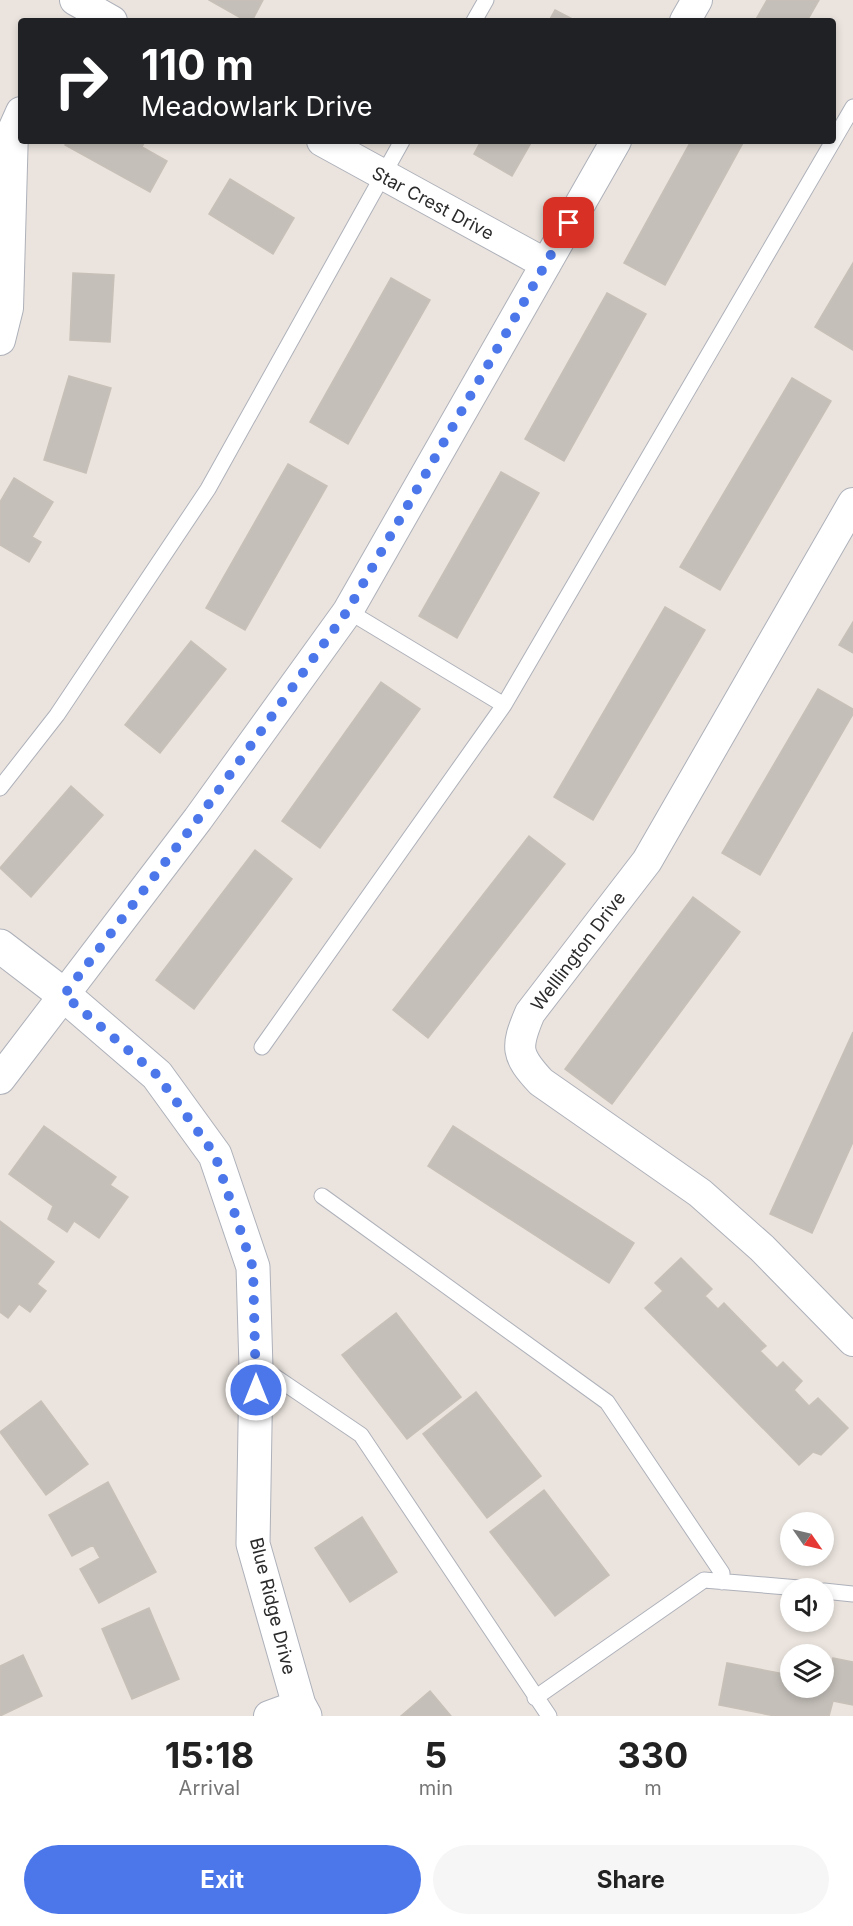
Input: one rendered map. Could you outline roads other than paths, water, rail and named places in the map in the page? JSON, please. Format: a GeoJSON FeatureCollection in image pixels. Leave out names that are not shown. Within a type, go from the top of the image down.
{"type":"FeatureCollection","features":[{"type":"Feature","properties":{"kind":"street"},"geometry":{"type":"LineString","coordinates":[[61,18],[70,0]]}},
{"type":"Feature","properties":{"kind":"street"},"geometry":{"type":"LineString","coordinates":[[75,0],[107,18]]}},
{"type":"Feature","properties":{"kind":"street"},"geometry":{"type":"LineString","coordinates":[[687,18],[697,0]]}},
{"type":"Feature","properties":{"kind":"street"},"geometry":{"type":"LineString","coordinates":[[0,340],[8,308],[13,130],[18,119]]}},
{"type":"Feature","properties":{"kind":"street","name":"Star Crest Drive"},"geometry":{"type":"LineString","coordinates":[[327,144],[546,264]]}},
{"type":"Feature","properties":{"kind":"street"},"geometry":{"type":"LineString","coordinates":[[0,1079],[198,819],[348,610],[614,144]]}},
{"type":"Feature","properties":{"kind":"street","name":"Welllington Drive"},"geometry":{"type":"LineString","coordinates":[[852,1336],[762,1248],[700,1193],[542,1082],[523,1062],[520,1045],[530,1013],[647,861],[853,503]]}},
{"type":"Feature","properties":{"kind":"street","name":"Blue Ridge Drive"},"geometry":{"type":"LineString","coordinates":[[0,946],[64,995],[157,1075],[215,1155],[253,1268],[256,1368],[253,1544],[302,1711]]}},
{"type":"Feature","properties":{"kind":"street"},"geometry":{"type":"LineString","coordinates":[[269,1716],[302,1711]]}},
{"type":"Feature","properties":{"kind":"lane"},"geometry":{"type":"LineString","coordinates":[[476,18],[486,0]]}},
{"type":"Feature","properties":{"kind":"lane"},"geometry":{"type":"LineString","coordinates":[[836,136],[853,107]]}},
{"type":"Feature","properties":{"kind":"lane"},"geometry":{"type":"LineString","coordinates":[[0,788],[57,716],[208,489],[400,144]]}},
{"type":"Feature","properties":{"kind":"lane"},"geometry":{"type":"LineString","coordinates":[[262,1047],[504,705],[831,144]]}},
{"type":"Feature","properties":{"kind":"lane"},"geometry":{"type":"LineString","coordinates":[[348,610],[504,705]]}},
{"type":"Feature","properties":{"kind":"lane"},"geometry":{"type":"LineString","coordinates":[[322,1196],[607,1402],[722,1573],[722,1582]]}},
{"type":"Feature","properties":{"kind":"lane"},"geometry":{"type":"LineString","coordinates":[[256,1368],[268,1372],[361,1434],[549,1716]]}},
{"type":"Feature","properties":{"kind":"lane"},"geometry":{"type":"LineString","coordinates":[[535,1698],[704,1580],[780,1587]]}},
{"type":"Feature","properties":{"kind":"lane"},"geometry":{"type":"LineString","coordinates":[[834,1592],[853,1594]]}}]}
